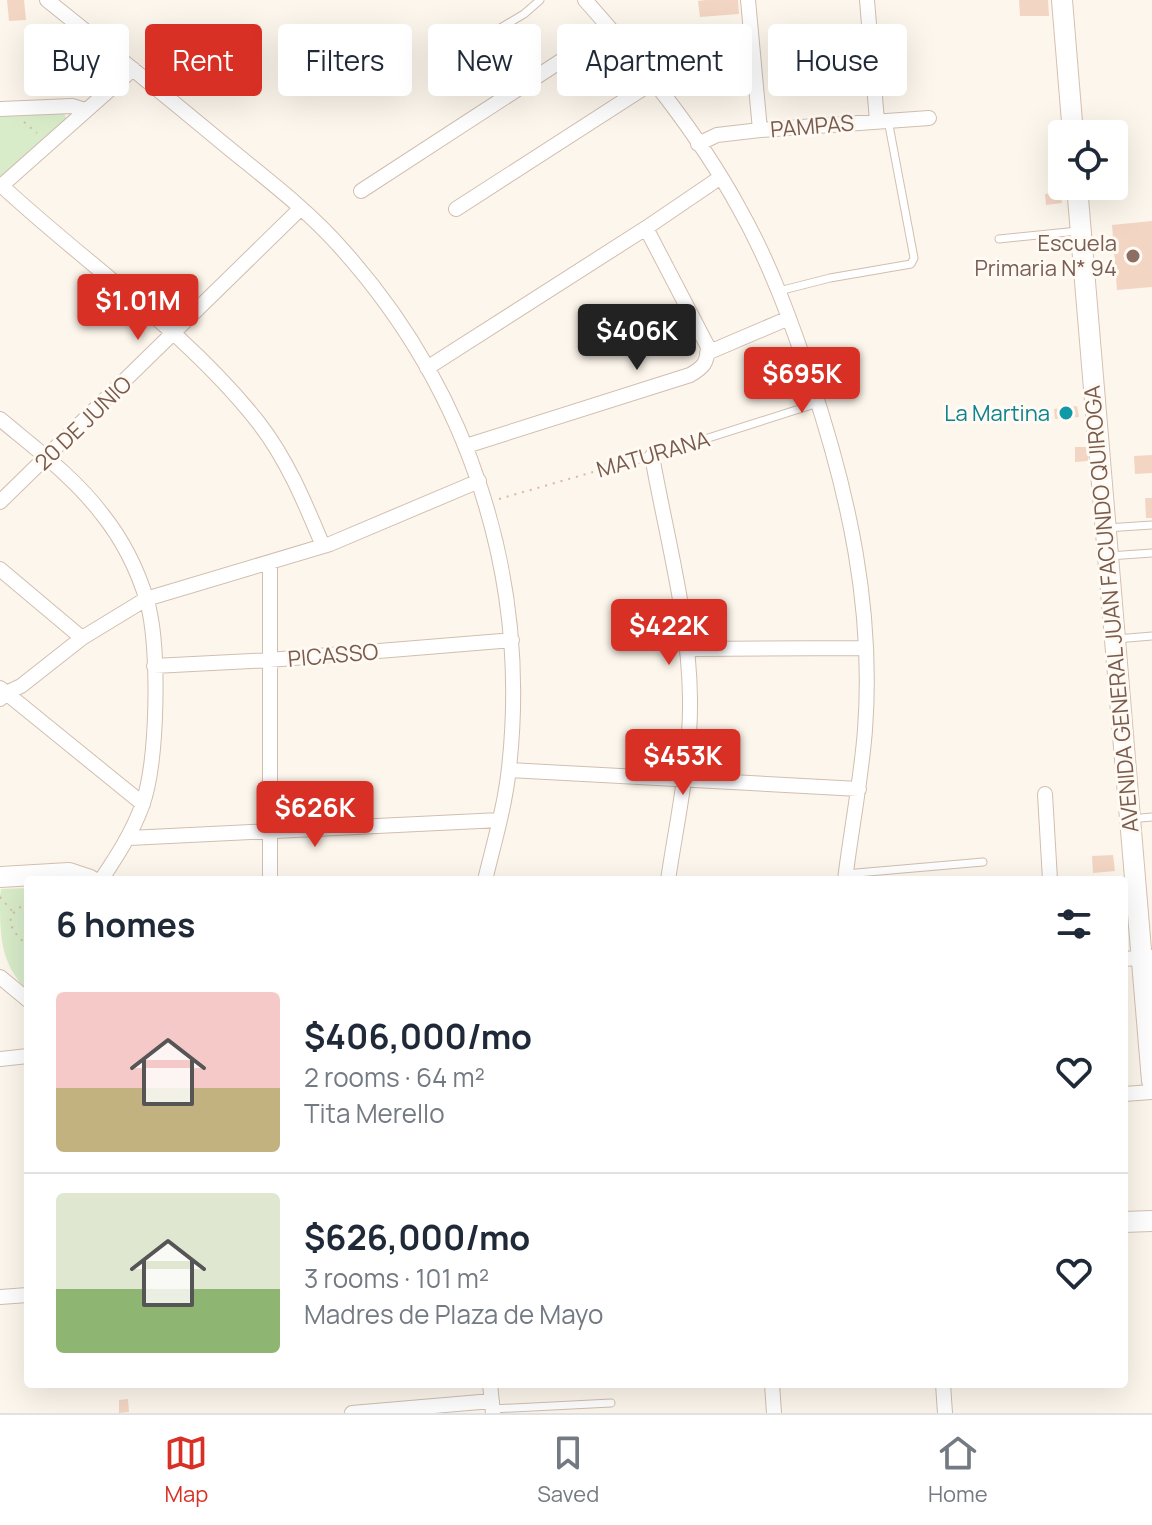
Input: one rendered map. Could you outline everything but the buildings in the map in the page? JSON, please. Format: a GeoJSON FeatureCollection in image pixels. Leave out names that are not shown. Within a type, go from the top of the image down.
{"type":"FeatureCollection","features":[{"type":"Feature","properties":{"kind":"street"},"geometry":{"type":"LineString","coordinates":[[47,0],[301,208],[342,249],[383,300],[443,395],[487,503],[502,564],[512,640],[514,708],[509,770],[486,876]]}},
{"type":"Feature","properties":{"kind":"street"},"geometry":{"type":"LineString","coordinates":[[585,0],[606,24]]}},
{"type":"Feature","properties":{"kind":"street"},"geometry":{"type":"LineString","coordinates":[[748,0],[760,130]]}},
{"type":"Feature","properties":{"kind":"street"},"geometry":{"type":"LineString","coordinates":[[867,0],[883,120]]}},
{"type":"Feature","properties":{"kind":"street"},"geometry":{"type":"LineString","coordinates":[[1062,0],[1072,120]]}},
{"type":"Feature","properties":{"kind":"street"},"geometry":{"type":"LineString","coordinates":[[361,191],[557,63]]}},
{"type":"Feature","properties":{"kind":"street"},"geometry":{"type":"LineString","coordinates":[[133,69],[1,187],[174,334],[259,423],[286,464],[323,546]]}},
{"type":"Feature","properties":{"kind":"street"},"geometry":{"type":"LineString","coordinates":[[456,209],[631,96]]}},
{"type":"Feature","properties":{"kind":"street"},"geometry":{"type":"LineString","coordinates":[[663,96],[721,177],[779,291],[818,403],[853,529],[862,596],[865,729],[845,876]]}},
{"type":"Feature","properties":{"kind":"street"},"geometry":{"type":"LineString","coordinates":[[4,109],[72,106],[85,110]]}},
{"type":"Feature","properties":{"kind":"street","name":"PAMPAS"},"geometry":{"type":"LineString","coordinates":[[698,144],[717,135],[760,130],[929,118]]}},
{"type":"Feature","properties":{"kind":"street"},"geometry":{"type":"LineString","coordinates":[[427,368],[721,177]]}},
{"type":"Feature","properties":{"kind":"street","name":"AVENIDA GENERAL JUAN FACUNDO QUIROGA"},"geometry":{"type":"LineString","coordinates":[[1078,200],[1138,945],[1152,1081]]}},
{"type":"Feature","properties":{"kind":"street","name":"20 DE JUNIO"},"geometry":{"type":"LineString","coordinates":[[0,502],[301,208]]}},
{"type":"Feature","properties":{"kind":"street"},"geometry":{"type":"LineString","coordinates":[[466,446],[690,375],[703,368],[707,360],[704,338],[646,228]]}},
{"type":"Feature","properties":{"kind":"street"},"geometry":{"type":"LineString","coordinates":[[707,353],[789,318]]}},
{"type":"Feature","properties":{"kind":"street"},"geometry":{"type":"LineString","coordinates":[[0,419],[47,458],[103,515],[133,567],[146,599],[154,666],[153,751],[143,804],[129,838],[104,876]]}},
{"type":"Feature","properties":{"kind":"street"},"geometry":{"type":"LineString","coordinates":[[652,456],[688,649],[690,700],[683,778],[669,876]]}},
{"type":"Feature","properties":{"kind":"street"},"geometry":{"type":"LineString","coordinates":[[2,693],[21,686],[82,638],[146,599],[323,546],[479,481]]}},
{"type":"Feature","properties":{"kind":"street"},"geometry":{"type":"LineString","coordinates":[[270,563],[270,876]]}},
{"type":"Feature","properties":{"kind":"street"},"geometry":{"type":"LineString","coordinates":[[0,569],[82,638]]}},
{"type":"Feature","properties":{"kind":"street","name":"PICASSO"},"geometry":{"type":"LineString","coordinates":[[154,666],[512,640]]}},
{"type":"Feature","properties":{"kind":"street"},"geometry":{"type":"LineString","coordinates":[[688,649],[865,648]]}},
{"type":"Feature","properties":{"kind":"street"},"geometry":{"type":"LineString","coordinates":[[2,693],[143,804]]}},
{"type":"Feature","properties":{"kind":"street"},"geometry":{"type":"LineString","coordinates":[[509,770],[859,789]]}},
{"type":"Feature","properties":{"kind":"street"},"geometry":{"type":"LineString","coordinates":[[1045,794],[1050,876]]}},
{"type":"Feature","properties":{"kind":"street"},"geometry":{"type":"LineString","coordinates":[[129,838],[500,820]]}},
{"type":"Feature","properties":{"kind":"street"},"geometry":{"type":"LineString","coordinates":[[0,877],[69,873],[78,876]]}},
{"type":"Feature","properties":{"kind":"street"},"geometry":{"type":"LineString","coordinates":[[0,977],[24,997]]}},
{"type":"Feature","properties":{"kind":"street"},"geometry":{"type":"LineString","coordinates":[[0,1059],[24,1056]]}},
{"type":"Feature","properties":{"kind":"street"},"geometry":{"type":"LineString","coordinates":[[1128,1094],[1152,1092]]}},
{"type":"Feature","properties":{"kind":"street"},"geometry":{"type":"LineString","coordinates":[[1128,1222],[1152,1221]]}},
{"type":"Feature","properties":{"kind":"street"},"geometry":{"type":"LineString","coordinates":[[0,1297],[24,1295]]}},
{"type":"Feature","properties":{"kind":"street"},"geometry":{"type":"LineString","coordinates":[[352,1413],[492,1408],[490,1388]]}},
{"type":"Feature","properties":{"kind":"street"},"geometry":{"type":"LineString","coordinates":[[772,1388],[774,1413]]}},
{"type":"Feature","properties":{"kind":"street"},"geometry":{"type":"LineString","coordinates":[[943,1388],[945,1413]]}},
{"type":"Feature","properties":{"kind":"lane"},"geometry":{"type":"LineString","coordinates":[[507,24],[540,0]]}},
{"type":"Feature","properties":{"kind":"lane"},"geometry":{"type":"LineString","coordinates":[[779,291],[830,278],[911,264],[914,258],[883,120]]}},
{"type":"Feature","properties":{"kind":"lane"},"geometry":{"type":"LineString","coordinates":[[999,239],[1080,231]]}},
{"type":"Feature","properties":{"kind":"lane","name":"MATURANA"},"geometry":{"type":"LineString","coordinates":[[602,469],[818,403]]}},
{"type":"Feature","properties":{"kind":"lane"},"geometry":{"type":"LineString","coordinates":[[1104,528],[1152,525]]}},
{"type":"Feature","properties":{"kind":"lane"},"geometry":{"type":"LineString","coordinates":[[1106,556],[1152,553]]}},
{"type":"Feature","properties":{"kind":"lane"},"geometry":{"type":"LineString","coordinates":[[1114,639],[1152,636]]}},
{"type":"Feature","properties":{"kind":"lane"},"geometry":{"type":"LineString","coordinates":[[1129,820],[1152,817]]}},
{"type":"Feature","properties":{"kind":"lane"},"geometry":{"type":"LineString","coordinates":[[854,876],[983,862]]}},
{"type":"Feature","properties":{"kind":"lane"},"geometry":{"type":"LineString","coordinates":[[492,1408],[611,1403]]}},
{"type":"Feature","properties":{"kind":"path"},"geometry":{"type":"LineString","coordinates":[[4,109],[49,144]]}},
{"type":"Feature","properties":{"kind":"path","name":"MATURANA"},"geometry":{"type":"LineString","coordinates":[[487,503],[602,469]]}},
{"type":"Feature","properties":{"kind":"path"},"geometry":{"type":"LineString","coordinates":[[0,897],[14,913]]}},
{"type":"Feature","properties":{"kind":"path"},"geometry":{"type":"LineString","coordinates":[[24,906],[8,921],[9,929],[24,942]]}},
{"type":"Feature","properties":{"kind":"green space"},"geometry":{"type":"Polygon","coordinates":[[[64,113],[66,118],[4,180],[0,180],[0,116],[64,113]]]}},
{"type":"Feature","properties":{"kind":"green space"},"geometry":{"type":"Polygon","coordinates":[[[24,888],[24,987],[12,970],[4,948],[0,925],[1,889],[24,888]]]}},
{"type":"Feature","properties":{"kind":"place","name":"Escuela Primaria N* 94"},"geometry":{"type":"Point","coordinates":[1133,256]}},
{"type":"Feature","properties":{"kind":"place","name":"La Martina"},"geometry":{"type":"Point","coordinates":[1066,413]}}]}
